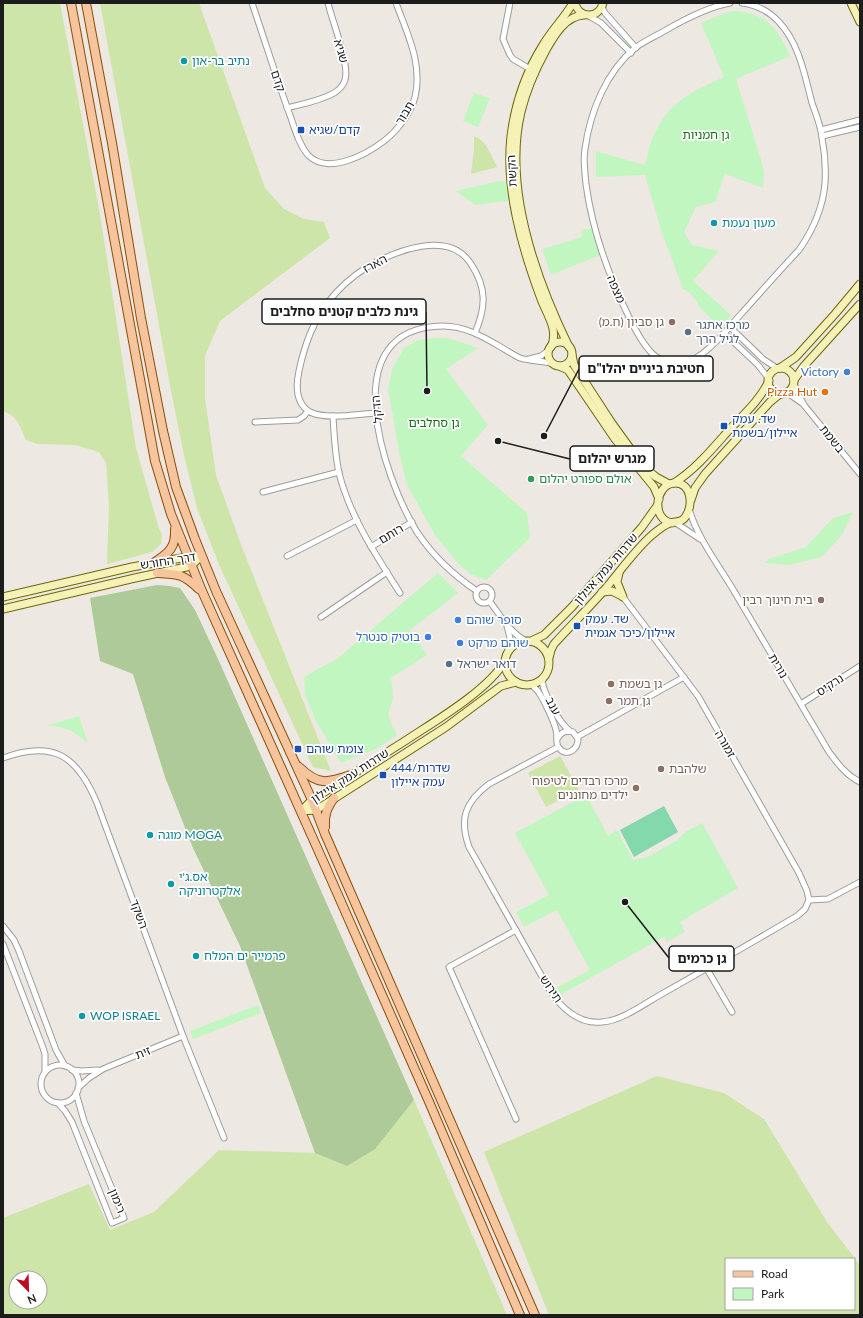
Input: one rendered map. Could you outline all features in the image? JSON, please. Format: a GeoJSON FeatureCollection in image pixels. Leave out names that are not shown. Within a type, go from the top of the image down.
{"type":"FeatureCollection","features":[{"type":"Feature","properties":{"kind":"main road"},"geometry":{"type":"LineString","coordinates":[[71,3],[155,461],[174,522],[191,566],[430,1104],[520,1315]]}},
{"type":"Feature","properties":{"kind":"main road"},"geometry":{"type":"LineString","coordinates":[[86,3],[163,431],[176,487],[201,556],[216,592],[312,800],[325,834],[535,1315]]}},
{"type":"Feature","properties":{"kind":"main road"},"geometry":{"type":"LineString","coordinates":[[574,3],[577,9],[586,15]]}},
{"type":"Feature","properties":{"kind":"main road","name":"הקשת"},"geometry":{"type":"LineString","coordinates":[[550,348],[554,341],[555,335],[528,262],[520,229],[512,186],[511,149],[513,123],[519,99],[530,69],[542,45],[574,3]]}},
{"type":"Feature","properties":{"kind":"main road"},"geometry":{"type":"LineString","coordinates":[[851,3],[860,22]]}},
{"type":"Feature","properties":{"kind":"main road","name":"הקשת"},"geometry":{"type":"LineString","coordinates":[[569,346],[548,304],[530,245],[517,185],[516,149],[521,112],[528,88],[541,59],[554,37],[567,22],[574,17],[597,13],[603,5]]}},
{"type":"Feature","properties":{"kind":"main road"},"geometry":{"type":"LineString","coordinates":[[658,503],[663,489],[685,477],[697,466],[761,395],[772,373],[796,357],[836,314],[860,284]]}},
{"type":"Feature","properties":{"kind":"main road"},"geometry":{"type":"LineString","coordinates":[[690,504],[688,490],[683,486],[672,484],[656,477],[628,446],[574,365],[569,346],[559,343],[550,348],[548,353],[550,360],[568,370],[615,439],[654,487],[660,516],[666,522],[674,523],[685,518],[690,504],[695,488],[705,474],[770,402],[782,393],[790,390],[804,366],[860,304]]}},
{"type":"Feature","properties":{"kind":"main road"},"geometry":{"type":"LineString","coordinates":[[557,365],[566,364],[569,362],[572,355]]}},
{"type":"Feature","properties":{"kind":"main road"},"geometry":{"type":"LineString","coordinates":[[779,368],[785,368],[791,372],[794,382]]}},
{"type":"Feature","properties":{"kind":"main road"},"geometry":{"type":"LineString","coordinates":[[769,380],[769,385],[773,391],[782,393]]}},
{"type":"Feature","properties":{"kind":"main road","name":"שדרות עמק איילון"},"geometry":{"type":"LineString","coordinates":[[529,641],[544,636],[572,607],[642,527],[658,503]]}},
{"type":"Feature","properties":{"kind":"main road"},"geometry":{"type":"LineString","coordinates":[[155,562],[166,555],[171,549],[174,541],[174,522]]}},
{"type":"Feature","properties":{"kind":"main road","name":"שדרות עמק איילון"},"geometry":{"type":"LineString","coordinates":[[549,658],[554,644],[651,536],[661,528],[674,523]]}},
{"type":"Feature","properties":{"kind":"main road","name":"דרך החורש"},"geometry":{"type":"LineString","coordinates":[[3,597],[155,562],[187,556],[201,556]]}},
{"type":"Feature","properties":{"kind":"main road","name":"דרך החורש"},"geometry":{"type":"LineString","coordinates":[[3,609],[191,566],[201,556]]}},
{"type":"Feature","properties":{"kind":"main road"},"geometry":{"type":"LineString","coordinates":[[620,571],[617,582],[623,597]]}},
{"type":"Feature","properties":{"kind":"main road"},"geometry":{"type":"LineString","coordinates":[[157,573],[179,574],[189,579],[202,591]]}},
{"type":"Feature","properties":{"kind":"main road"},"geometry":{"type":"LineString","coordinates":[[602,592],[612,591],[623,597]]}},
{"type":"Feature","properties":{"kind":"main road"},"geometry":{"type":"LineString","coordinates":[[529,641],[542,647],[549,658],[548,669],[545,676],[536,683],[523,684],[516,682],[508,673],[505,661],[509,651],[515,645],[529,641]]}},
{"type":"Feature","properties":{"kind":"main road","name":"שדרות עמק איילון"},"geometry":{"type":"LineString","coordinates":[[301,811],[312,800],[456,707],[501,669],[505,661]]}},
{"type":"Feature","properties":{"kind":"main road","name":"שדרות עמק איילון"},"geometry":{"type":"LineString","coordinates":[[301,811],[316,810],[446,727],[501,686],[516,682]]}},
{"type":"Feature","properties":{"kind":"main road"},"geometry":{"type":"LineString","coordinates":[[295,762],[309,776],[321,782],[338,780],[351,775]]}},
{"type":"Feature","properties":{"kind":"main road"},"geometry":{"type":"LineString","coordinates":[[325,834],[325,813],[334,798]]}},
{"type":"Feature","properties":{"kind":"street","name":"קדם"},"geometry":{"type":"LineString","coordinates":[[252,3],[287,108],[302,146],[309,157]]}},
{"type":"Feature","properties":{"kind":"street","name":"שגיא"},"geometry":{"type":"LineString","coordinates":[[287,108],[332,94],[340,88],[345,81],[347,72],[345,60],[328,3]]}},
{"type":"Feature","properties":{"kind":"street","name":"תבור"},"geometry":{"type":"LineString","coordinates":[[309,157],[319,162],[329,164],[348,160],[385,140],[399,126],[408,112],[415,98],[417,66],[414,51],[396,3]]}},
{"type":"Feature","properties":{"kind":"street"},"geometry":{"type":"LineString","coordinates":[[510,3],[503,39],[513,59],[530,69]]}},
{"type":"Feature","properties":{"kind":"street","name":"מצפה"},"geometry":{"type":"LineString","coordinates":[[730,3],[712,7],[672,27],[636,48],[631,53],[610,77],[601,95],[592,116],[585,151],[587,190],[594,225],[611,277],[631,322],[649,351],[658,358],[669,363],[690,361],[709,349],[730,327],[799,250],[810,233],[820,210],[823,197],[825,165],[822,136],[801,63],[788,33],[779,22],[760,7],[742,3]]}},
{"type":"Feature","properties":{"kind":"street"},"geometry":{"type":"LineString","coordinates":[[603,5],[605,13],[636,48]]}},
{"type":"Feature","properties":{"kind":"street"},"geometry":{"type":"LineString","coordinates":[[586,15],[601,23],[631,53]]}},
{"type":"Feature","properties":{"kind":"street"},"geometry":{"type":"LineString","coordinates":[[821,130],[860,120]]}},
{"type":"Feature","properties":{"kind":"street"},"geometry":{"type":"LineString","coordinates":[[822,136],[860,127]]}},
{"type":"Feature","properties":{"kind":"street","name":"הארז"},"geometry":{"type":"LineString","coordinates":[[308,411],[298,395],[296,384],[305,349],[313,329],[328,302],[340,289],[354,276],[384,259],[420,246],[434,245],[447,246],[464,254],[478,277],[484,303],[483,313],[475,333]]}},
{"type":"Feature","properties":{"kind":"street","name":"הדקל"},"geometry":{"type":"LineString","coordinates":[[477,591],[444,565],[425,542],[403,505],[389,468],[380,433],[376,413],[376,376],[384,356],[397,341],[414,331],[434,326],[465,329],[475,333],[514,356],[549,362],[557,365]]}},
{"type":"Feature","properties":{"kind":"street"},"geometry":{"type":"LineString","coordinates":[[730,327],[763,359],[779,368]]}},
{"type":"Feature","properties":{"kind":"street"},"geometry":{"type":"LineString","coordinates":[[724,333],[758,365],[769,380]]}},
{"type":"Feature","properties":{"kind":"street"},"geometry":{"type":"LineString","coordinates":[[526,359],[541,356],[550,348]]}},
{"type":"Feature","properties":{"kind":"street","name":"בשמת"},"geometry":{"type":"LineString","coordinates":[[794,382],[804,405]]}},
{"type":"Feature","properties":{"kind":"street","name":"בשמת"},"geometry":{"type":"LineString","coordinates":[[782,393],[794,397],[804,405],[860,474]]}},
{"type":"Feature","properties":{"kind":"street"},"geometry":{"type":"LineString","coordinates":[[255,422],[298,420],[308,411],[317,415],[333,416],[376,413]]}},
{"type":"Feature","properties":{"kind":"street"},"geometry":{"type":"LineString","coordinates":[[333,416],[335,447],[339,472],[348,500],[371,546],[400,592]]}},
{"type":"Feature","properties":{"kind":"street"},"geometry":{"type":"LineString","coordinates":[[263,492],[339,472]]}},
{"type":"Feature","properties":{"kind":"street","name":"נורית"},"geometry":{"type":"LineString","coordinates":[[690,504],[694,522],[703,543],[725,576],[829,752],[836,762],[851,777],[860,782]]}},
{"type":"Feature","properties":{"kind":"street"},"geometry":{"type":"LineString","coordinates":[[287,556],[357,520]]}},
{"type":"Feature","properties":{"kind":"street","name":"רותם"},"geometry":{"type":"LineString","coordinates":[[371,546],[412,522]]}},
{"type":"Feature","properties":{"kind":"street","name":"נורית"},"geometry":{"type":"LineString","coordinates":[[674,523],[693,534],[703,543]]}},
{"type":"Feature","properties":{"kind":"street"},"geometry":{"type":"LineString","coordinates":[[321,617],[387,572]]}},
{"type":"Feature","properties":{"kind":"street"},"geometry":{"type":"LineString","coordinates":[[482,587],[487,587],[490,589],[493,597],[490,602],[485,604],[480,602],[476,597],[477,591],[482,587]]}},
{"type":"Feature","properties":{"kind":"street","name":"זמורה"},"geometry":{"type":"LineString","coordinates":[[623,597],[698,696],[799,873],[807,891],[809,900]]}},
{"type":"Feature","properties":{"kind":"street"},"geometry":{"type":"LineString","coordinates":[[490,602],[507,625],[520,638],[529,641]]}},
{"type":"Feature","properties":{"kind":"street"},"geometry":{"type":"LineString","coordinates":[[507,625],[510,638],[509,651]]}},
{"type":"Feature","properties":{"kind":"street","name":"נרקיס"},"geometry":{"type":"LineString","coordinates":[[801,704],[860,666]]}},
{"type":"Feature","properties":{"kind":"street","name":"ענב"},"geometry":{"type":"LineString","coordinates":[[545,676],[542,682],[556,714],[566,728],[575,735]]}},
{"type":"Feature","properties":{"kind":"street"},"geometry":{"type":"LineString","coordinates":[[575,735],[684,677]]}},
{"type":"Feature","properties":{"kind":"street","name":"ענב"},"geometry":{"type":"LineString","coordinates":[[530,684],[540,695],[555,725],[558,738]]}},
{"type":"Feature","properties":{"kind":"street"},"geometry":{"type":"LineString","coordinates":[[569,731],[575,735],[578,743],[577,747],[572,752],[565,752],[558,747],[558,738],[563,732],[569,731]]}},
{"type":"Feature","properties":{"kind":"street","name":"תירוש"},"geometry":{"type":"LineString","coordinates":[[558,747],[489,784],[476,796],[466,814],[464,831],[469,847],[555,999],[570,1013],[578,1018],[603,1022],[622,1016],[708,969],[797,916],[805,909],[809,900]]}},
{"type":"Feature","properties":{"kind":"street","name":"השקד"},"geometry":{"type":"LineString","coordinates":[[3,758],[33,750],[52,752],[66,758],[76,766],[84,776],[97,803],[183,1036],[224,1138]]}},
{"type":"Feature","properties":{"kind":"street"},"geometry":{"type":"LineString","coordinates":[[809,900],[828,899],[860,882]]}},
{"type":"Feature","properties":{"kind":"street"},"geometry":{"type":"LineString","coordinates":[[3,926],[14,940],[19,951],[56,1050],[65,1066],[78,1078],[77,1091],[70,1101],[58,1103],[48,1100],[41,1090],[40,1083],[42,1077],[45,1072],[55,1066],[65,1066]]}},
{"type":"Feature","properties":{"kind":"street"},"geometry":{"type":"LineString","coordinates":[[516,930],[449,967],[516,1119]]}},
{"type":"Feature","properties":{"kind":"street"},"geometry":{"type":"LineString","coordinates":[[3,944],[45,1054],[45,1072]]}},
{"type":"Feature","properties":{"kind":"street"},"geometry":{"type":"LineString","coordinates":[[708,969],[732,1012]]}},
{"type":"Feature","properties":{"kind":"street","name":"זית"},"geometry":{"type":"LineString","coordinates":[[77,1091],[89,1078],[103,1069],[183,1036]]}},
{"type":"Feature","properties":{"kind":"street","name":"זית"},"geometry":{"type":"LineString","coordinates":[[71,1070],[82,1071],[103,1069]]}},
{"type":"Feature","properties":{"kind":"street","name":"רימון"},"geometry":{"type":"LineString","coordinates":[[58,1103],[72,1122],[112,1223],[124,1218],[84,1121],[77,1091]]}},
{"type":"Feature","properties":{"kind":"green space"},"geometry":{"type":"Polygon","coordinates":[[[3,3],[60,3],[100,214],[136,448],[159,529],[162,534],[161,544],[152,552],[107,564],[109,506],[106,463],[99,452],[75,445],[37,444],[26,440],[15,419],[3,411],[3,3]]]}},
{"type":"Feature","properties":{"kind":"green space"},"geometry":{"type":"Polygon","coordinates":[[[100,3],[199,3],[265,188],[284,209],[304,219],[324,222],[330,238],[220,321],[205,356],[205,398],[216,475],[240,542],[331,771],[313,767],[220,567],[197,508],[172,396],[100,3]]]}},
{"type":"Feature","properties":{"kind":"green space","name":"גן חמניות"},"geometry":{"type":"Polygon","coordinates":[[[733,11],[754,15],[769,23],[781,37],[790,56],[736,79],[763,166],[763,188],[725,174],[715,202],[696,207],[684,232],[692,245],[719,251],[693,281],[731,315],[722,327],[702,310],[692,295],[683,289],[662,233],[645,175],[596,177],[596,151],[645,165],[652,138],[667,113],[683,98],[724,77],[701,23],[733,11]]]}},
{"type":"Feature","properties":{"kind":"green space"},"geometry":{"type":"Polygon","coordinates":[[[474,93],[490,98],[478,127],[463,121],[474,93]]]}},
{"type":"Feature","properties":{"kind":"green space"},"geometry":{"type":"Polygon","coordinates":[[[474,136],[482,141],[491,153],[497,167],[471,174],[474,136]]]}},
{"type":"Feature","properties":{"kind":"green space"},"geometry":{"type":"Polygon","coordinates":[[[498,181],[511,182],[514,200],[475,205],[456,191],[498,181]]]}},
{"type":"Feature","properties":{"kind":"green space"},"geometry":{"type":"Polygon","coordinates":[[[594,228],[600,255],[551,275],[542,249],[582,237],[581,230],[594,228]]]}},
{"type":"Feature","properties":{"kind":"green space","name":"גן סחלבים"},"geometry":{"type":"Polygon","coordinates":[[[448,338],[478,348],[446,369],[488,425],[461,456],[527,513],[530,538],[486,580],[470,574],[457,562],[435,535],[407,485],[399,452],[388,389],[392,369],[404,348],[418,340],[448,338]]]}},
{"type":"Feature","properties":{"kind":"green space"},"geometry":{"type":"Polygon","coordinates":[[[853,512],[842,535],[822,557],[790,565],[764,563],[769,559],[806,547],[833,518],[853,512]]]}},
{"type":"Feature","properties":{"kind":"green space"},"geometry":{"type":"Polygon","coordinates":[[[438,573],[458,593],[410,630],[427,655],[391,678],[393,700],[388,713],[392,726],[397,735],[378,748],[341,763],[316,721],[305,695],[304,678],[337,659],[438,573]]]}},
{"type":"Feature","properties":{"kind":"green space"},"geometry":{"type":"Polygon","coordinates":[[[157,585],[180,588],[195,610],[414,1100],[375,1149],[347,1166],[315,1153],[240,946],[193,848],[165,777],[133,674],[100,661],[90,598],[157,585]]]}},
{"type":"Feature","properties":{"kind":"green space"},"geometry":{"type":"Polygon","coordinates":[[[79,716],[88,743],[69,730],[46,726],[79,716]]]}},
{"type":"Feature","properties":{"kind":"green space"},"geometry":{"type":"Polygon","coordinates":[[[560,756],[579,790],[546,807],[528,773],[560,756]]]}},
{"type":"Feature","properties":{"kind":"green space"},"geometry":{"type":"Polygon","coordinates":[[[586,795],[608,836],[617,830],[633,860],[647,857],[678,840],[685,832],[702,823],[738,888],[680,922],[685,932],[667,942],[665,936],[560,995],[556,988],[590,970],[557,910],[524,927],[516,912],[549,895],[515,833],[586,795]]]}},
{"type":"Feature","properties":{"kind":"green space"},"geometry":{"type":"Polygon","coordinates":[[[664,806],[678,832],[634,857],[620,830],[664,806]]]}},
{"type":"Feature","properties":{"kind":"green space"},"geometry":{"type":"Polygon","coordinates":[[[258,1005],[261,1013],[193,1039],[190,1031],[258,1005]]]}},
{"type":"Feature","properties":{"kind":"green space"},"geometry":{"type":"Polygon","coordinates":[[[657,1076],[724,1093],[764,1119],[827,1222],[855,1258],[725,1258],[725,1310],[855,1310],[855,1258],[860,1265],[860,1315],[549,1315],[484,1152],[657,1076]]]}},
{"type":"Feature","properties":{"kind":"green space"},"geometry":{"type":"Polygon","coordinates":[[[414,1100],[507,1315],[3,1315],[3,1218],[89,1184],[110,1230],[154,1212],[219,1150],[315,1153],[347,1166],[375,1148],[414,1100]]]}},
{"type":"Feature","properties":{"kind":"place","name":"נתיב בר-און"},"geometry":{"type":"Point","coordinates":[184,61]}},
{"type":"Feature","properties":{"kind":"place","name":"קדם/שגיא"},"geometry":{"type":"Point","coordinates":[301,130]}},
{"type":"Feature","properties":{"kind":"place","name":"מעון נעמת"},"geometry":{"type":"Point","coordinates":[714,223]}},
{"type":"Feature","properties":{"kind":"place","name":"גן סביון (ח.מ)"},"geometry":{"type":"Point","coordinates":[672,322]}},
{"type":"Feature","properties":{"kind":"place","name":"מרכז אתגר לגיל הרך"},"geometry":{"type":"Point","coordinates":[688,332]}},
{"type":"Feature","properties":{"kind":"place","name":"Victory"},"geometry":{"type":"Point","coordinates":[847,372]}},
{"type":"Feature","properties":{"kind":"place","name":"גינת כלבים קטנים סחלבים"},"geometry":{"type":"Point","coordinates":[427,391]}},
{"type":"Feature","properties":{"kind":"place","name":"Pizza Hut"},"geometry":{"type":"Point","coordinates":[825,392]}},
{"type":"Feature","properties":{"kind":"place","name":"שד. עמק איילון/בשמת"},"geometry":{"type":"Point","coordinates":[724,426]}},
{"type":"Feature","properties":{"kind":"place","name":"חטיבת ביניים יהלו\"ם"},"geometry":{"type":"Point","coordinates":[544,436]}},
{"type":"Feature","properties":{"kind":"place","name":"מגרש יהלום"},"geometry":{"type":"Point","coordinates":[498,441]}},
{"type":"Feature","properties":{"kind":"place","name":"אולם ספורט יהלום"},"geometry":{"type":"Point","coordinates":[531,479]}},
{"type":"Feature","properties":{"kind":"place","name":"בית חינוך רבין"},"geometry":{"type":"Point","coordinates":[821,600]}},
{"type":"Feature","properties":{"kind":"place","name":"סופר שוהם"},"geometry":{"type":"Point","coordinates":[458,620]}},
{"type":"Feature","properties":{"kind":"place","name":"שד. עמק איילון/כיכר אגמית"},"geometry":{"type":"Point","coordinates":[577,626]}},
{"type":"Feature","properties":{"kind":"place","name":"בוטיק סנטרל"},"geometry":{"type":"Point","coordinates":[428,637]}},
{"type":"Feature","properties":{"kind":"place","name":"שוהם מרקט"},"geometry":{"type":"Point","coordinates":[460,643]}},
{"type":"Feature","properties":{"kind":"place","name":"דואר ישראל"},"geometry":{"type":"Point","coordinates":[449,664]}},
{"type":"Feature","properties":{"kind":"place","name":"גן בשמת"},"geometry":{"type":"Point","coordinates":[611,684]}},
{"type":"Feature","properties":{"kind":"place","name":"גן תמר"},"geometry":{"type":"Point","coordinates":[609,701]}},
{"type":"Feature","properties":{"kind":"place","name":"צומת שוהם"},"geometry":{"type":"Point","coordinates":[298,749]}},
{"type":"Feature","properties":{"kind":"place","name":"שלהבת"},"geometry":{"type":"Point","coordinates":[661,769]}},
{"type":"Feature","properties":{"kind":"place","name":"444/שדרות עמק איילון"},"geometry":{"type":"Point","coordinates":[383,775]}},
{"type":"Feature","properties":{"kind":"place","name":"מרכז רבדים לטיפוח ילדים מחוננים"},"geometry":{"type":"Point","coordinates":[636,788]}},
{"type":"Feature","properties":{"kind":"place","name":"מוגה MOGA"},"geometry":{"type":"Point","coordinates":[150,835]}},
{"type":"Feature","properties":{"kind":"place","name":"אס.ג'י אלקטרוניקה"},"geometry":{"type":"Point","coordinates":[171,884]}},
{"type":"Feature","properties":{"kind":"place","name":"גן כרמים"},"geometry":{"type":"Point","coordinates":[625,902]}},
{"type":"Feature","properties":{"kind":"place","name":"פרמייר ים המלח"},"geometry":{"type":"Point","coordinates":[196,956]}},
{"type":"Feature","properties":{"kind":"place","name":"WOP ISRAEL"},"geometry":{"type":"Point","coordinates":[82,1016]}}]}
